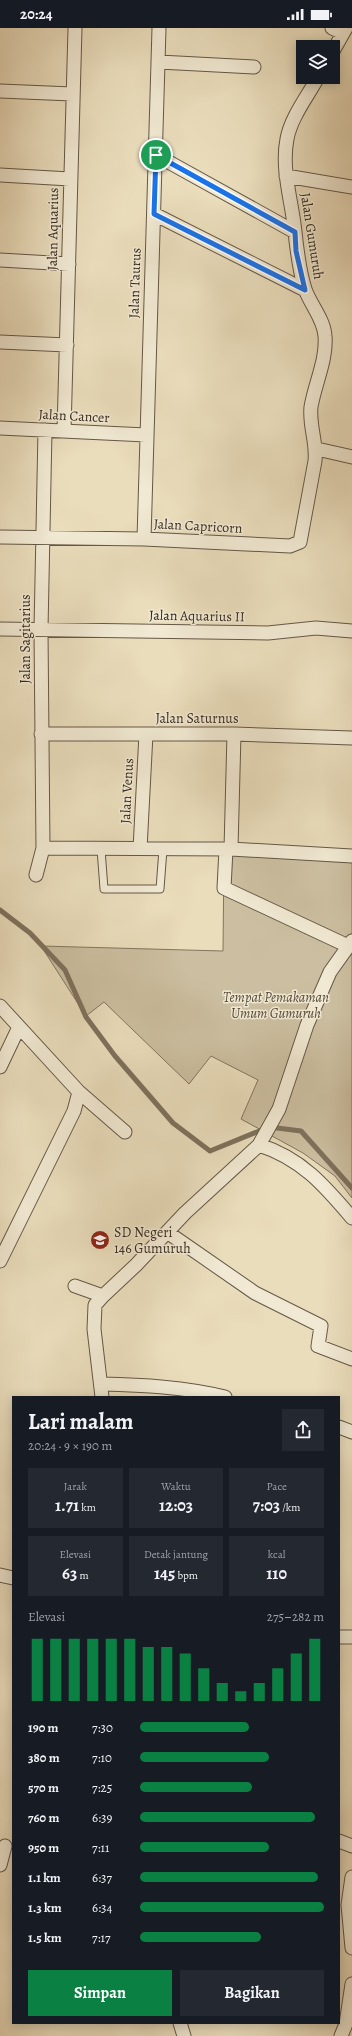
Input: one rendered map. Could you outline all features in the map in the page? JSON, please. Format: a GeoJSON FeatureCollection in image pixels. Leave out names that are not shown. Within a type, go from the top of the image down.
{"type":"FeatureCollection","features":[{"type":"Feature","properties":{"kind":"street","name":"Jalan Aquarius"},"geometry":{"type":"LineString","coordinates":[[64,431],[75,28]]}},
{"type":"Feature","properties":{"kind":"street","name":"Jalan Taurus"},"geometry":{"type":"LineString","coordinates":[[144,539],[159,28]]}},
{"type":"Feature","properties":{"kind":"street"},"geometry":{"type":"LineString","coordinates":[[337,40],[341,30]]}},
{"type":"Feature","properties":{"kind":"street"},"geometry":{"type":"LineString","coordinates":[[159,62],[254,67]]}},
{"type":"Feature","properties":{"kind":"street","name":"Jalan Gumuruh"},"geometry":{"type":"LineString","coordinates":[[314,84],[294,120],[287,138],[286,176],[295,232],[296,251],[305,290],[326,334],[324,352],[311,408],[311,430],[316,449]]}},
{"type":"Feature","properties":{"kind":"street"},"geometry":{"type":"LineString","coordinates":[[0,91],[72,94]]}},
{"type":"Feature","properties":{"kind":"street"},"geometry":{"type":"LineString","coordinates":[[156,155],[295,232]]}},
{"type":"Feature","properties":{"kind":"street"},"geometry":{"type":"LineString","coordinates":[[0,175],[70,179]]}},
{"type":"Feature","properties":{"kind":"street"},"geometry":{"type":"LineString","coordinates":[[286,176],[352,187]]}},
{"type":"Feature","properties":{"kind":"street"},"geometry":{"type":"LineString","coordinates":[[154,214],[305,290]]}},
{"type":"Feature","properties":{"kind":"street"},"geometry":{"type":"LineString","coordinates":[[0,260],[69,264]]}},
{"type":"Feature","properties":{"kind":"street"},"geometry":{"type":"LineString","coordinates":[[0,342],[67,345]]}},
{"type":"Feature","properties":{"kind":"street","name":"Jalan Cancer"},"geometry":{"type":"LineString","coordinates":[[0,428],[146,435]]}},
{"type":"Feature","properties":{"kind":"street","name":"Jalan Sagitarius"},"geometry":{"type":"LineString","coordinates":[[36,875],[43,848],[41,630],[45,430]]}},
{"type":"Feature","properties":{"kind":"street"},"geometry":{"type":"LineString","coordinates":[[316,449],[352,457]]}},
{"type":"Feature","properties":{"kind":"street","name":"Jalan Capricorn"},"geometry":{"type":"LineString","coordinates":[[0,537],[144,539],[290,546],[297,544],[301,538],[316,449]]}},
{"type":"Feature","properties":{"kind":"street","name":"Jalan Aquarius II"},"geometry":{"type":"LineString","coordinates":[[0,629],[268,633],[316,628],[352,631]]}},
{"type":"Feature","properties":{"kind":"street","name":"Jalan Saturnus"},"geometry":{"type":"LineString","coordinates":[[41,734],[234,734],[352,738]]}},
{"type":"Feature","properties":{"kind":"street","name":"Jalan Venus"},"geometry":{"type":"LineString","coordinates":[[140,849],[146,734]]}},
{"type":"Feature","properties":{"kind":"street"},"geometry":{"type":"LineString","coordinates":[[102,1396],[93,1316],[95,1306],[103,1296],[136,1265],[185,1213],[261,1141],[279,1109],[307,1025],[330,972],[350,944],[224,888],[228,849],[234,734]]}},
{"type":"Feature","properties":{"kind":"street"},"geometry":{"type":"LineString","coordinates":[[43,848],[228,849],[352,856]]}},
{"type":"Feature","properties":{"kind":"street"},"geometry":{"type":"LineString","coordinates":[[0,1006],[79,1092],[125,1132]]}},
{"type":"Feature","properties":{"kind":"street"},"geometry":{"type":"LineString","coordinates":[[0,1066],[19,1027]]}},
{"type":"Feature","properties":{"kind":"street"},"geometry":{"type":"LineString","coordinates":[[0,1261],[74,1110],[79,1092]]}},
{"type":"Feature","properties":{"kind":"street"},"geometry":{"type":"LineString","coordinates":[[261,1141],[270,1148],[307,1169],[323,1184],[352,1218]]}},
{"type":"Feature","properties":{"kind":"street"},"geometry":{"type":"LineString","coordinates":[[167,1232],[256,1293],[321,1326],[318,1346],[352,1359]]}},
{"type":"Feature","properties":{"kind":"street"},"geometry":{"type":"LineString","coordinates":[[75,1286],[103,1296]]}},
{"type":"Feature","properties":{"kind":"street"},"geometry":{"type":"LineString","coordinates":[[101,1384],[154,1385],[201,1391],[221,1396]]}},
{"type":"Feature","properties":{"kind":"street"},"geometry":{"type":"LineString","coordinates":[[340,1427],[352,1432]]}},
{"type":"Feature","properties":{"kind":"street"},"geometry":{"type":"LineString","coordinates":[[0,1575],[12,1578]]}},
{"type":"Feature","properties":{"kind":"street"},"geometry":{"type":"LineString","coordinates":[[340,1637],[352,1637]]}},
{"type":"Feature","properties":{"kind":"street"},"geometry":{"type":"LineString","coordinates":[[340,1841],[352,1846]]}},
{"type":"Feature","properties":{"kind":"street"},"geometry":{"type":"LineString","coordinates":[[0,1865],[6,1846]]}},
{"type":"Feature","properties":{"kind":"street"},"geometry":{"type":"LineString","coordinates":[[352,1877],[348,1906],[352,1948]]}},
{"type":"Feature","properties":{"kind":"street"},"geometry":{"type":"LineString","coordinates":[[341,2036],[346,2024],[352,1984]]}},
{"type":"Feature","properties":{"kind":"street"},"geometry":{"type":"LineString","coordinates":[[180,2024],[184,2036]]}},
{"type":"Feature","properties":{"kind":"lane"},"geometry":{"type":"LineString","coordinates":[[101,849],[104,888],[160,888],[163,849]]}},
{"type":"Feature","properties":{"kind":"green space","name":"Tempat Pemakaman Umum Gumuruh"},"geometry":{"type":"Polygon","coordinates":[[[224,852],[352,861],[352,1198],[335,1176],[303,1153],[241,1119],[258,1080],[211,1056],[189,1084],[104,1002],[86,1016],[41,946],[223,951],[224,852]]]}},
{"type":"Feature","properties":{"kind":"waterway"},"geometry":{"type":"LineString","coordinates":[[0,910],[30,933],[65,970],[86,1017],[115,1056],[173,1123],[210,1151],[269,1127],[301,1131],[352,1188]]}},
{"type":"Feature","properties":{"kind":"place","name":"SD Negeri 146 Gumuruh"},"geometry":{"type":"Point","coordinates":[100,1240]}},
{"type":"Feature","properties":{"kind":"route"},"geometry":{"type":"LineString","coordinates":[[156,155],[295,232],[296,251],[305,290],[154,214],[156,155]]}}]}
